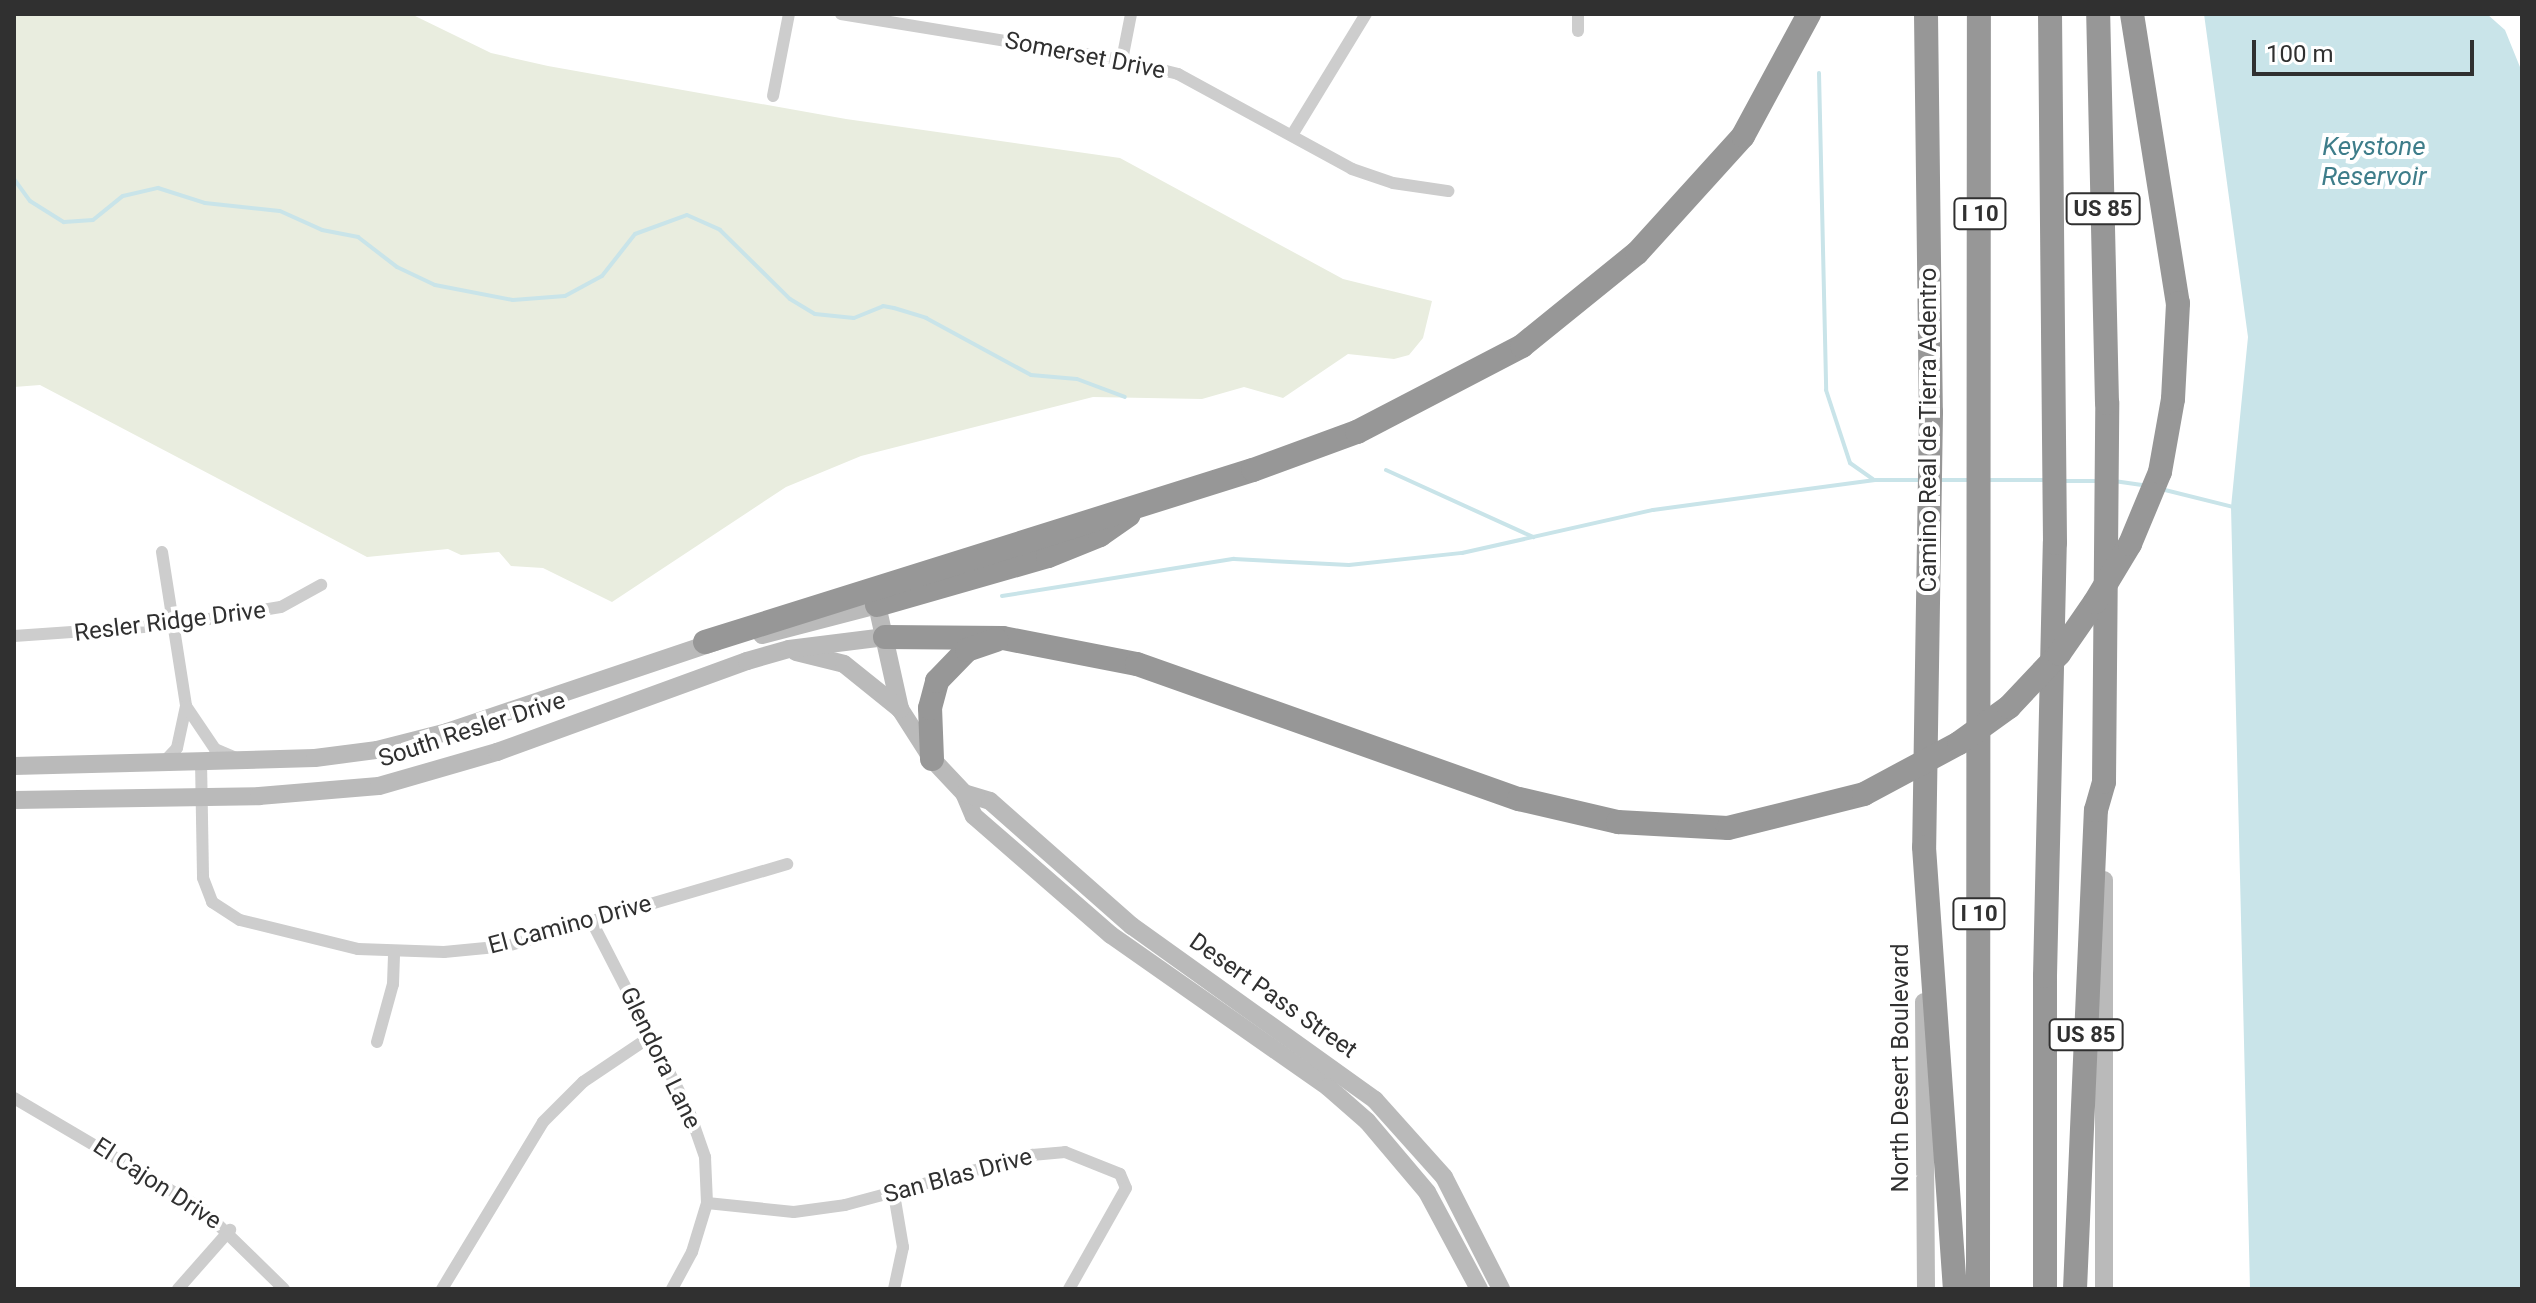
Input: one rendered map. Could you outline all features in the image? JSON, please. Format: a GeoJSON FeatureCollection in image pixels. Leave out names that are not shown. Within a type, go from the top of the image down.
{"type":"FeatureCollection","features":[{"type":"Feature","properties":{"kind":"highway"},"geometry":{"type":"LineString","coordinates":[[705,642],[1357,432],[1522,346],[1574,309],[1637,253],[1743,136],[1809,14]]}},
{"type":"Feature","properties":{"kind":"highway","name":"Camino Real de Tierra Adentro"},"geometry":{"type":"LineString","coordinates":[[1926,14],[1931,412],[1924,847],[1955,1289]]}},
{"type":"Feature","properties":{"kind":"highway","name":"I 10"},"geometry":{"type":"LineString","coordinates":[[1978,1289],[1979,14]]}},
{"type":"Feature","properties":{"kind":"highway"},"geometry":{"type":"LineString","coordinates":[[2045,1289],[2045,976],[2055,543],[2050,14]]}},
{"type":"Feature","properties":{"kind":"highway","name":"US 85"},"geometry":{"type":"LineString","coordinates":[[2075,1289],[2096,810],[2104,782],[2102,542],[2107,403],[2098,14]]}},
{"type":"Feature","properties":{"kind":"highway"},"geometry":{"type":"LineString","coordinates":[[885,637],[1003,638],[1084,651],[1187,678],[1519,799],[1580,815],[1644,825],[1728,828],[1864,794],[1959,743],[2009,707],[2059,654],[2130,544],[2160,472],[2174,386],[2178,303],[2132,14]]}},
{"type":"Feature","properties":{"kind":"highway"},"geometry":{"type":"LineString","coordinates":[[877,605],[1048,556],[1100,535],[1147,502]]}},
{"type":"Feature","properties":{"kind":"highway"},"geometry":{"type":"LineString","coordinates":[[932,759],[930,708],[937,681],[967,650],[1003,638]]}},
{"type":"Feature","properties":{"kind":"main road","name":"Desert Pass Street"},"geometry":{"type":"LineString","coordinates":[[877,605],[900,709],[932,759],[964,793],[974,816],[1111,935],[1328,1087],[1367,1121],[1427,1192],[1479,1289]]}},
{"type":"Feature","properties":{"kind":"main road","name":"South Resler Drive"},"geometry":{"type":"LineString","coordinates":[[14,766],[243,760],[377,750],[447,732],[705,642],[746,640],[877,605]]}},
{"type":"Feature","properties":{"kind":"main road","name":"South Resler Drive"},"geometry":{"type":"LineString","coordinates":[[14,800],[318,793],[422,776],[670,686],[789,649],[885,637]]}},
{"type":"Feature","properties":{"kind":"main road"},"geometry":{"type":"LineString","coordinates":[[789,649],[844,664],[900,709]]}},
{"type":"Feature","properties":{"kind":"main road"},"geometry":{"type":"LineString","coordinates":[[2104,782],[2104,1289]]}},
{"type":"Feature","properties":{"kind":"main road","name":"Desert Pass Street"},"geometry":{"type":"LineString","coordinates":[[964,793],[990,801],[1132,926],[1340,1071],[1412,1136],[1473,1226],[1501,1289]]}},
{"type":"Feature","properties":{"kind":"main road","name":"North Desert Boulevard"},"geometry":{"type":"LineString","coordinates":[[1924,847],[1926,1289]]}},
{"type":"Feature","properties":{"kind":"main road"},"geometry":{"type":"LineString","coordinates":[[1190,993],[1201,977]]}},
{"type":"Feature","properties":{"kind":"street"},"geometry":{"type":"LineString","coordinates":[[773,96],[789,14]]}},
{"type":"Feature","properties":{"kind":"street","name":"Somerset Drive"},"geometry":{"type":"LineString","coordinates":[[841,14],[1122,60],[1191,80],[1379,180],[1448,191]]}},
{"type":"Feature","properties":{"kind":"street"},"geometry":{"type":"LineString","coordinates":[[1122,60],[1131,14]]}},
{"type":"Feature","properties":{"kind":"street"},"geometry":{"type":"LineString","coordinates":[[1292,135],[1366,14]]}},
{"type":"Feature","properties":{"kind":"street"},"geometry":{"type":"LineString","coordinates":[[1578,14],[1578,31]]}},
{"type":"Feature","properties":{"kind":"street"},"geometry":{"type":"LineString","coordinates":[[162,552],[186,706],[177,748],[164,762]]}},
{"type":"Feature","properties":{"kind":"street","name":"Resler Ridge Drive"},"geometry":{"type":"LineString","coordinates":[[14,636],[173,625],[281,607],[321,585]]}},
{"type":"Feature","properties":{"kind":"street"},"geometry":{"type":"LineString","coordinates":[[186,706],[215,749],[243,760]]}},
{"type":"Feature","properties":{"kind":"street","name":"El Camino Drive"},"geometry":{"type":"LineString","coordinates":[[201,761],[204,795],[203,878],[212,902],[223,911],[327,943],[394,953],[507,946],[787,864]]}},
{"type":"Feature","properties":{"kind":"street","name":"Glendora Lane"},"geometry":{"type":"LineString","coordinates":[[592,922],[701,1141],[707,1203],[692,1252],[672,1289]]}},
{"type":"Feature","properties":{"kind":"street"},"geometry":{"type":"LineString","coordinates":[[377,1042],[393,984],[394,953]]}},
{"type":"Feature","properties":{"kind":"street"},"geometry":{"type":"LineString","coordinates":[[442,1289],[543,1122],[583,1082],[650,1037]]}},
{"type":"Feature","properties":{"kind":"street","name":"El Cajon Drive"},"geometry":{"type":"LineString","coordinates":[[14,1098],[165,1183],[230,1230],[284,1289]]}},
{"type":"Feature","properties":{"kind":"street","name":"San Blas Drive"},"geometry":{"type":"LineString","coordinates":[[707,1203],[794,1212],[894,1194],[1032,1155],[1065,1152],[1120,1174],[1125,1193],[1069,1289]]}},
{"type":"Feature","properties":{"kind":"street"},"geometry":{"type":"LineString","coordinates":[[894,1194],[903,1247],[894,1289]]}},
{"type":"Feature","properties":{"kind":"street"},"geometry":{"type":"LineString","coordinates":[[178,1289],[230,1230]]}},
{"type":"Feature","properties":{"kind":"shaded area"},"geometry":{"type":"Polygon","coordinates":[[[14,14],[411,14],[491,53],[548,66],[846,119],[1120,158],[1343,279],[1432,301],[1423,338],[1409,355],[1394,359],[1348,354],[1283,398],[1244,387],[1202,399],[1093,397],[861,456],[786,487],[612,602],[543,568],[511,566],[499,552],[461,555],[448,549],[367,557],[40,385],[14,387],[14,14]]]}},
{"type":"Feature","properties":{"kind":"water","name":"Keystone Reservoir"},"geometry":{"type":"Polygon","coordinates":[[[2204,14],[2487,14],[2505,30],[2522,72],[2522,1289],[2250,1289],[2231,507],[2248,337],[2204,14]]]}},
{"type":"Feature","properties":{"kind":"waterway"},"geometry":{"type":"LineString","coordinates":[[1819,73],[1826,390],[1850,463],[1873,479]]}},
{"type":"Feature","properties":{"kind":"waterway"},"geometry":{"type":"LineString","coordinates":[[14,179],[30,201],[64,222],[93,220],[123,196],[158,188],[205,203],[280,211],[322,230],[358,237],[397,267],[435,285],[513,300],[565,296],[602,276],[635,234],[687,215],[720,230],[790,299],[815,314],[854,318],[883,306],[894,308],[926,318],[1031,375],[1077,379],[1125,397]]}},
{"type":"Feature","properties":{"kind":"waterway"},"geometry":{"type":"LineString","coordinates":[[1386,470],[1533,537]]}},
{"type":"Feature","properties":{"kind":"waterway"},"geometry":{"type":"LineString","coordinates":[[1002,596],[1234,559],[1349,565],[1462,553],[1653,510],[1875,480],[1921,480]]}},
{"type":"Feature","properties":{"kind":"waterway"},"geometry":{"type":"LineString","coordinates":[[1938,480],[1969,480]]}},
{"type":"Feature","properties":{"kind":"waterway"},"geometry":{"type":"LineString","coordinates":[[1986,480],[2045,480]]}},
{"type":"Feature","properties":{"kind":"waterway"},"geometry":{"type":"LineString","coordinates":[[2062,481],[2097,481]]}},
{"type":"Feature","properties":{"kind":"waterway"},"geometry":{"type":"LineString","coordinates":[[2114,481],[2144,485]]}},
{"type":"Feature","properties":{"kind":"waterway"},"geometry":{"type":"LineString","coordinates":[[2161,489],[2233,507]]}}]}
